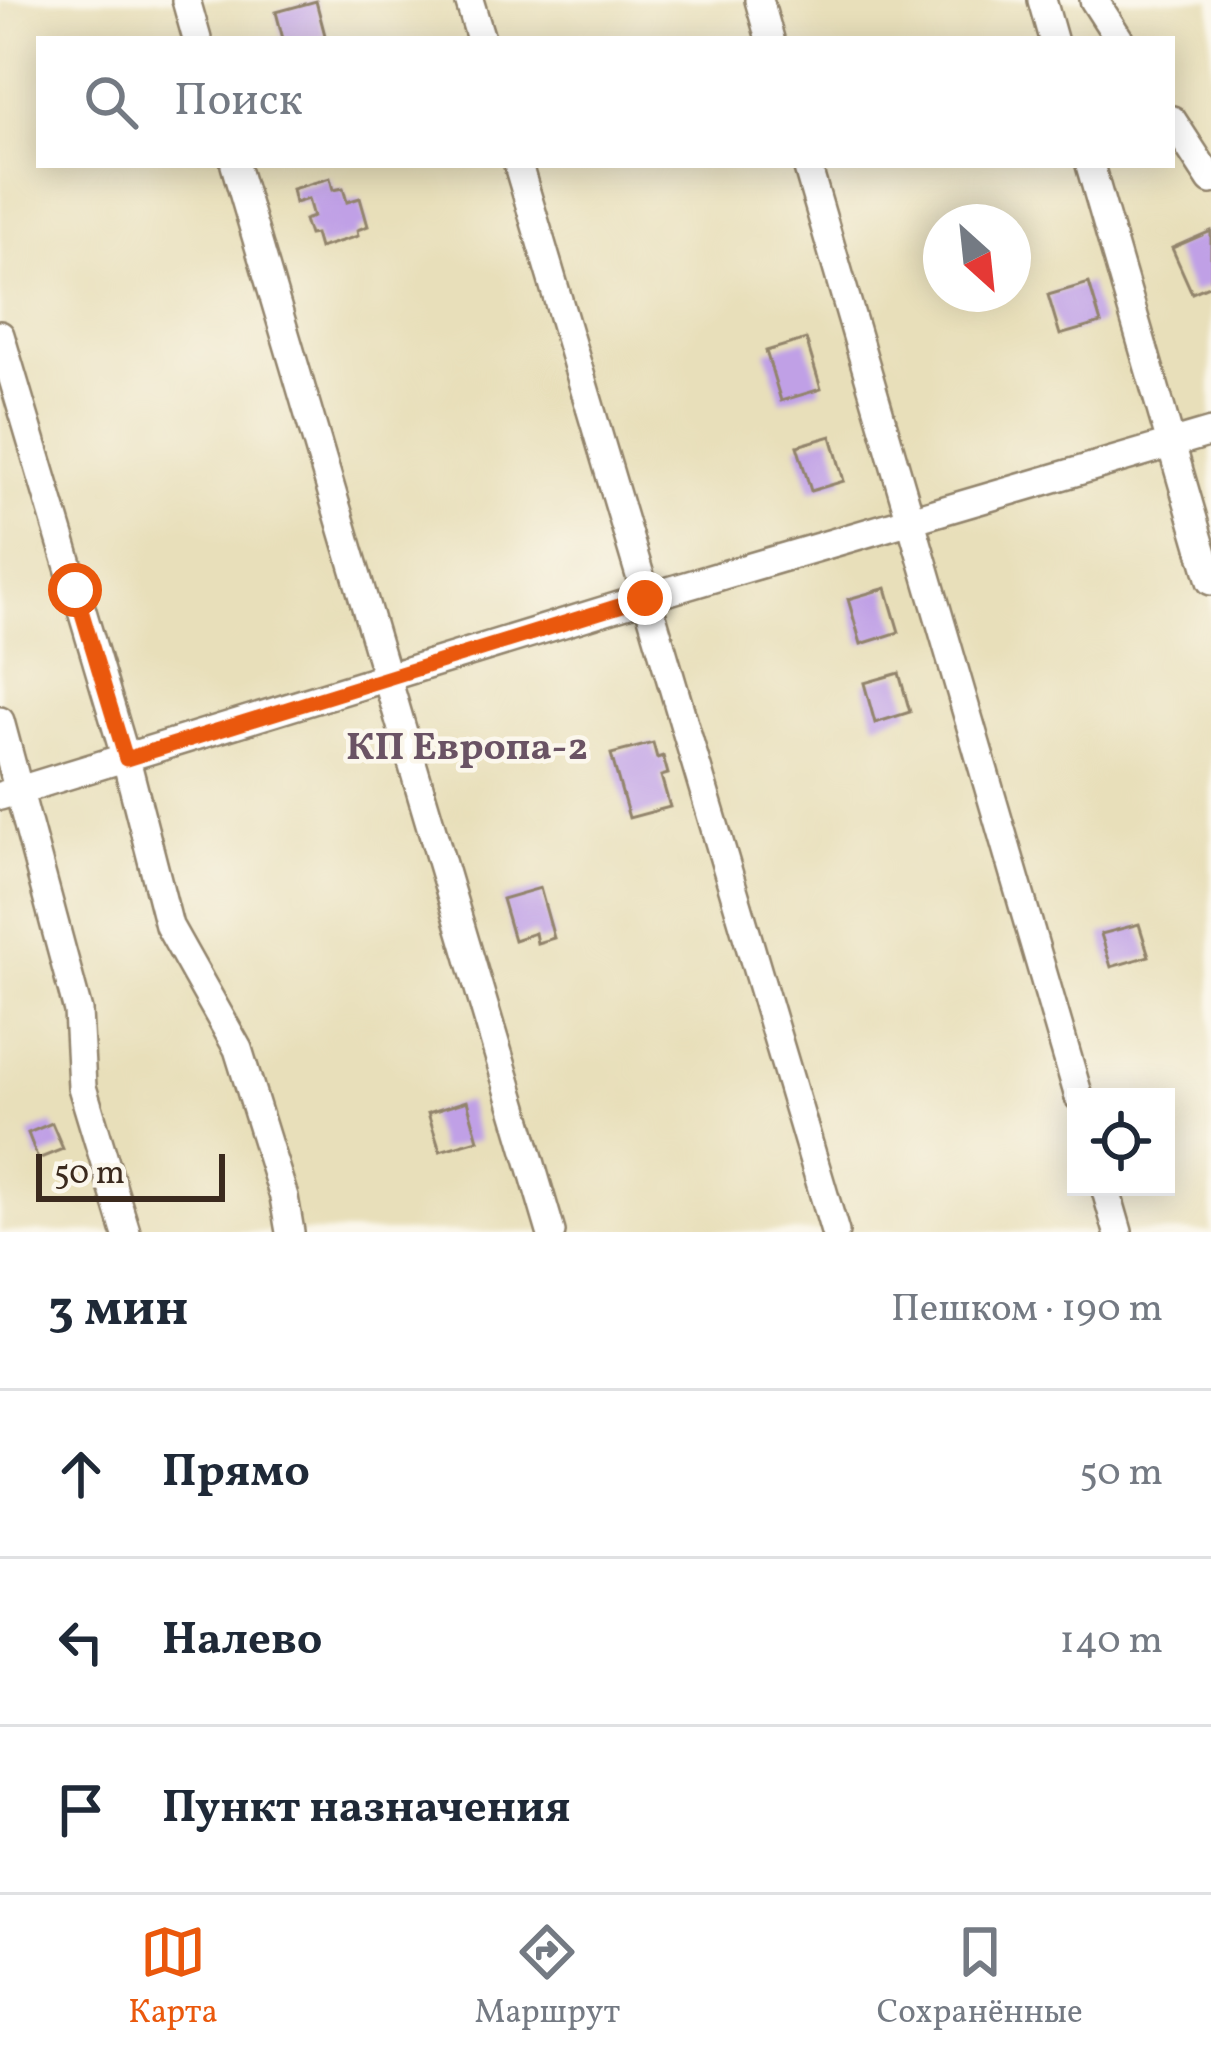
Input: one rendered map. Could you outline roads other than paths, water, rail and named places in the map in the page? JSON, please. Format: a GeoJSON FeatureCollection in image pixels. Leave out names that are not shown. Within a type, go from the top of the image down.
{"type":"FeatureCollection","features":[{"type":"Feature","properties":{"kind":"street"},"geometry":{"type":"LineString","coordinates":[[186,0],[196,36]]}},
{"type":"Feature","properties":{"kind":"street"},"geometry":{"type":"LineString","coordinates":[[469,0],[480,36]]}},
{"type":"Feature","properties":{"kind":"street"},"geometry":{"type":"LineString","coordinates":[[759,0],[769,36]]}},
{"type":"Feature","properties":{"kind":"street"},"geometry":{"type":"LineString","coordinates":[[1042,0],[1052,36]]}},
{"type":"Feature","properties":{"kind":"street"},"geometry":{"type":"LineString","coordinates":[[1094,0],[1117,36]]}},
{"type":"Feature","properties":{"kind":"street"},"geometry":{"type":"LineString","coordinates":[[1175,125],[1211,180]]}},
{"type":"Feature","properties":{"kind":"street"},"geometry":{"type":"LineString","coordinates":[[236,168],[551,1232]]}},
{"type":"Feature","properties":{"kind":"street"},"geometry":{"type":"LineString","coordinates":[[519,168],[836,1232]]}},
{"type":"Feature","properties":{"kind":"street"},"geometry":{"type":"LineString","coordinates":[[808,168],[1076,1088]]}},
{"type":"Feature","properties":{"kind":"street"},"geometry":{"type":"LineString","coordinates":[[1091,168],[1211,581]]}},
{"type":"Feature","properties":{"kind":"street"},"geometry":{"type":"LineString","coordinates":[[0,335],[126,759],[169,926],[238,1049],[284,1197],[290,1232]]}},
{"type":"Feature","properties":{"kind":"street"},"geometry":{"type":"LineString","coordinates":[[10,794],[645,598],[1211,432]]}},
{"type":"Feature","properties":{"kind":"street"},"geometry":{"type":"LineString","coordinates":[[0,721],[10,794],[78,1011],[82,1087],[126,1232]]}},
{"type":"Feature","properties":{"kind":"street"},"geometry":{"type":"LineString","coordinates":[[1108,1196],[1118,1232]]}},
{"type":"Feature","properties":{"kind":"district","name":"КП Европа-2"},"geometry":{"type":"Point","coordinates":[467,745]}}]}
